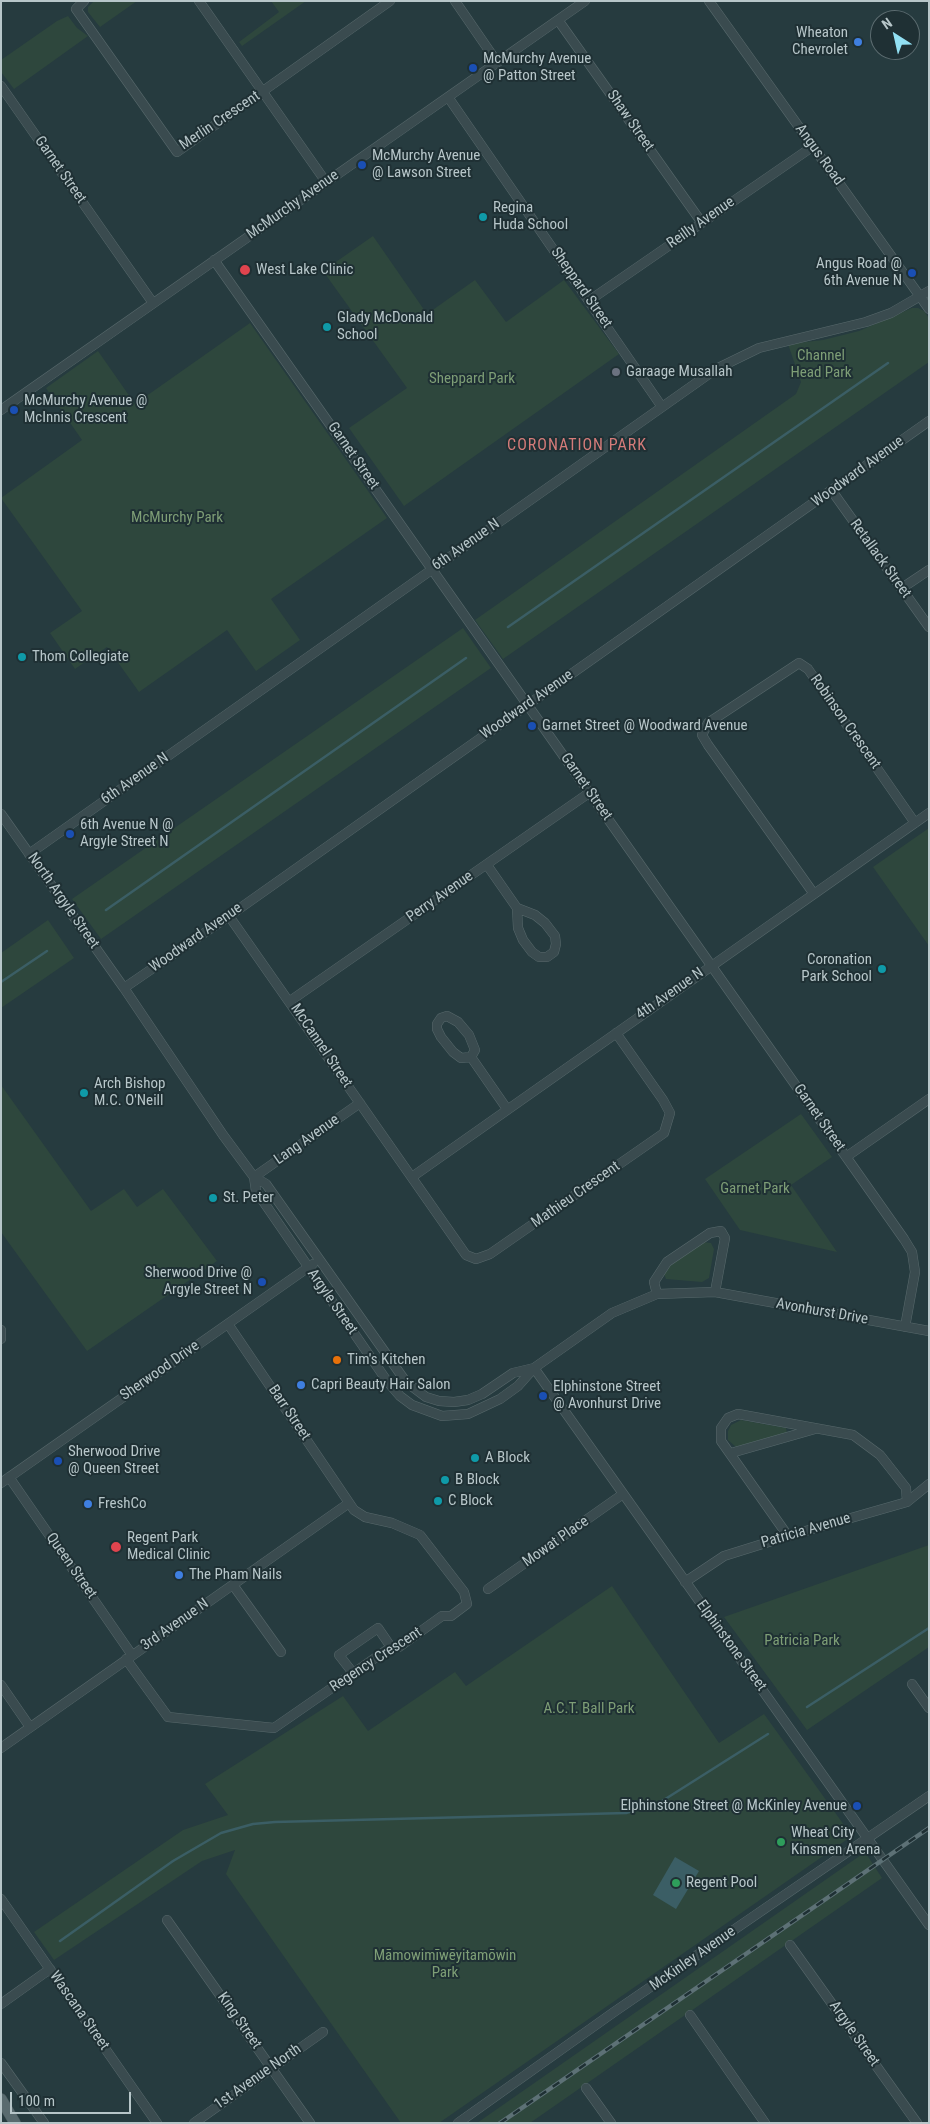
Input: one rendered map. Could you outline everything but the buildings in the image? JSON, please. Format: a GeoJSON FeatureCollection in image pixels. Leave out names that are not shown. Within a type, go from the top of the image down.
{"type":"FeatureCollection","features":[{"type":"Feature","properties":{"kind":"main road"},"geometry":{"type":"LineString","coordinates":[[1,2099],[14,2123]]}},
{"type":"Feature","properties":{"kind":"street","name":"Merlin Crescent"},"geometry":{"type":"LineString","coordinates":[[84,1],[76,9],[177,152],[390,1]]}},
{"type":"Feature","properties":{"kind":"street"},"geometry":{"type":"LineString","coordinates":[[199,1],[326,182]]}},
{"type":"Feature","properties":{"kind":"street"},"geometry":{"type":"LineString","coordinates":[[455,1],[497,62]]}},
{"type":"Feature","properties":{"kind":"street","name":"McMurchy Avenue"},"geometry":{"type":"LineString","coordinates":[[1,410],[585,1]]}},
{"type":"Feature","properties":{"kind":"street","name":"Angus Road"},"geometry":{"type":"LineString","coordinates":[[709,1],[929,309]]}},
{"type":"Feature","properties":{"kind":"street","name":"Shaw Street"},"geometry":{"type":"LineString","coordinates":[[558,20],[702,223]]}},
{"type":"Feature","properties":{"kind":"street","name":"Garnet Street"},"geometry":{"type":"LineString","coordinates":[[1,86],[153,303]]}},
{"type":"Feature","properties":{"kind":"street","name":"Sheppard Street"},"geometry":{"type":"LineString","coordinates":[[448,97],[662,406]]}},
{"type":"Feature","properties":{"kind":"street","name":"Reilly Avenue"},"geometry":{"type":"LineString","coordinates":[[590,300],[812,147]]}},
{"type":"Feature","properties":{"kind":"street","name":"Garnet Street"},"geometry":{"type":"LineString","coordinates":[[214,260],[912,1252],[916,1272],[905,1327]]}},
{"type":"Feature","properties":{"kind":"street","name":"6th Avenue N"},"geometry":{"type":"LineString","coordinates":[[29,854],[716,369],[759,348],[866,322],[891,312],[920,297],[929,290]]}},
{"type":"Feature","properties":{"kind":"street","name":"Woodward Avenue"},"geometry":{"type":"LineString","coordinates":[[124,988],[229,916],[929,421]]}},
{"type":"Feature","properties":{"kind":"street","name":"Retallack Street"},"geometry":{"type":"LineString","coordinates":[[832,491],[929,626]]}},
{"type":"Feature","properties":{"kind":"street"},"geometry":{"type":"LineString","coordinates":[[902,588],[929,570]]}},
{"type":"Feature","properties":{"kind":"street","name":"Robinson Crescent"},"geometry":{"type":"LineString","coordinates":[[814,894],[705,740],[702,735],[708,723],[799,663],[808,669],[915,823]]}},
{"type":"Feature","properties":{"kind":"street","name":"Perry Avenue"},"geometry":{"type":"LineString","coordinates":[[290,1001],[589,793]]}},
{"type":"Feature","properties":{"kind":"street","name":"4th Avenue N"},"geometry":{"type":"LineString","coordinates":[[412,1177],[929,813]]}},
{"type":"Feature","properties":{"kind":"street","name":"North Argyle Street"},"geometry":{"type":"LineString","coordinates":[[1,814],[124,988]]}},
{"type":"Feature","properties":{"kind":"street"},"geometry":{"type":"LineString","coordinates":[[487,865],[517,908],[518,928],[523,940],[532,952],[539,958],[547,957],[554,952],[556,944],[554,936],[545,923],[535,914],[517,908]]}},
{"type":"Feature","properties":{"kind":"street","name":"McCannel Street"},"geometry":{"type":"LineString","coordinates":[[229,916],[412,1177]]}},
{"type":"Feature","properties":{"kind":"street","name":"Argyle Street"},"geometry":{"type":"LineString","coordinates":[[124,988],[254,1177],[266,1184],[406,1382],[426,1397],[439,1401]]}},
{"type":"Feature","properties":{"kind":"street"},"geometry":{"type":"LineString","coordinates":[[447,1016],[453,1018],[465,1030],[474,1050],[471,1057],[461,1058],[446,1046],[437,1029],[437,1024],[441,1018],[447,1016]]}},
{"type":"Feature","properties":{"kind":"street","name":"Mathieu Crescent"},"geometry":{"type":"LineString","coordinates":[[412,1177],[466,1255],[476,1259],[490,1254],[664,1133],[670,1113],[664,1100],[616,1033]]}},
{"type":"Feature","properties":{"kind":"street"},"geometry":{"type":"LineString","coordinates":[[471,1057],[507,1109]]}},
{"type":"Feature","properties":{"kind":"street"},"geometry":{"type":"LineString","coordinates":[[846,1157],[929,1099]]}},
{"type":"Feature","properties":{"kind":"street","name":"Lang Avenue"},"geometry":{"type":"LineString","coordinates":[[254,1177],[360,1103]]}},
{"type":"Feature","properties":{"kind":"street","name":"Argyle Street"},"geometry":{"type":"LineString","coordinates":[[254,1177],[256,1191],[308,1268],[400,1396],[412,1405],[428,1412]]}},
{"type":"Feature","properties":{"kind":"street"},"geometry":{"type":"LineString","coordinates":[[657,1294],[654,1282],[667,1262],[710,1233],[721,1230],[725,1238],[714,1292]]}},
{"type":"Feature","properties":{"kind":"street","name":"Sherwood Drive"},"geometry":{"type":"LineString","coordinates":[[1,1483],[319,1260]]}},
{"type":"Feature","properties":{"kind":"street","name":"Avonhurst Drive"},"geometry":{"type":"LineString","coordinates":[[428,1412],[442,1416],[468,1414],[477,1411],[518,1386],[534,1368],[612,1313],[657,1294],[714,1292],[929,1331]]}},
{"type":"Feature","properties":{"kind":"street","name":"Barr Street"},"geometry":{"type":"LineString","coordinates":[[228,1324],[349,1503]]}},
{"type":"Feature","properties":{"kind":"street"},"geometry":{"type":"LineString","coordinates":[[1,1330],[1,1339]]}},
{"type":"Feature","properties":{"kind":"street","name":"Avonhurst Drive"},"geometry":{"type":"LineString","coordinates":[[439,1401],[454,1402],[468,1400],[482,1394],[513,1373],[534,1368]]}},
{"type":"Feature","properties":{"kind":"street","name":"Elphinstone Street"},"geometry":{"type":"LineString","coordinates":[[534,1368],[929,1925]]}},
{"type":"Feature","properties":{"kind":"street"},"geometry":{"type":"LineString","coordinates":[[788,1536],[722,1441],[721,1428],[728,1418],[738,1414],[853,1435],[880,1455],[906,1488],[907,1502]]}},
{"type":"Feature","properties":{"kind":"street"},"geometry":{"type":"LineString","coordinates":[[731,1453],[818,1428]]}},
{"type":"Feature","properties":{"kind":"street","name":"Queen Street"},"geometry":{"type":"LineString","coordinates":[[9,1477],[129,1657]]}},
{"type":"Feature","properties":{"kind":"street","name":"Patricia Avenue"},"geometry":{"type":"LineString","coordinates":[[685,1582],[724,1556],[907,1502],[929,1484]]}},
{"type":"Feature","properties":{"kind":"street","name":"Mowat Place"},"geometry":{"type":"LineString","coordinates":[[488,1589],[623,1494]]}},
{"type":"Feature","properties":{"kind":"street","name":"3rd Avenue N"},"geometry":{"type":"LineString","coordinates":[[1,1748],[349,1503]]}},
{"type":"Feature","properties":{"kind":"street","name":"Regency Crescent"},"geometry":{"type":"LineString","coordinates":[[129,1657],[168,1717],[274,1728],[391,1647],[399,1647],[442,1616],[451,1616],[467,1604],[464,1592],[420,1535],[392,1523],[365,1517],[354,1510],[349,1503]]}},
{"type":"Feature","properties":{"kind":"street"},"geometry":{"type":"LineString","coordinates":[[233,1585],[281,1652]]}},
{"type":"Feature","properties":{"kind":"street"},"geometry":{"type":"LineString","coordinates":[[353,1673],[339,1655],[378,1628],[391,1647]]}},
{"type":"Feature","properties":{"kind":"street"},"geometry":{"type":"LineString","coordinates":[[912,1684],[929,1708]]}},
{"type":"Feature","properties":{"kind":"street"},"geometry":{"type":"LineString","coordinates":[[1,1685],[30,1727]]}},
{"type":"Feature","properties":{"kind":"street","name":"McKinley Avenue"},"geometry":{"type":"LineString","coordinates":[[458,2123],[929,1796]]}},
{"type":"Feature","properties":{"kind":"street","name":"Wascana Street"},"geometry":{"type":"LineString","coordinates":[[1,1899],[157,2123]]}},
{"type":"Feature","properties":{"kind":"street","name":"King Street"},"geometry":{"type":"LineString","coordinates":[[167,1920],[310,2123]]}},
{"type":"Feature","properties":{"kind":"street","name":"Argyle Street"},"geometry":{"type":"LineString","coordinates":[[790,1945],[916,2123]]}},
{"type":"Feature","properties":{"kind":"street"},"geometry":{"type":"LineString","coordinates":[[1,2004],[50,1969]]}},
{"type":"Feature","properties":{"kind":"street"},"geometry":{"type":"LineString","coordinates":[[690,2015],[765,2123]]}},
{"type":"Feature","properties":{"kind":"street","name":"1st Avenue North"},"geometry":{"type":"LineString","coordinates":[[194,2123],[323,2032]]}},
{"type":"Feature","properties":{"kind":"street"},"geometry":{"type":"LineString","coordinates":[[1,2063],[44,2123]]}},
{"type":"Feature","properties":{"kind":"street"},"geometry":{"type":"LineString","coordinates":[[586,2088],[611,2123]]}},
{"type":"Feature","properties":{"kind":"green space"},"geometry":{"type":"Polygon","coordinates":[[[94,1],[137,1],[100,27],[88,12],[88,7],[94,1]]]}},
{"type":"Feature","properties":{"kind":"green space"},"geometry":{"type":"Polygon","coordinates":[[[271,1],[306,1],[242,46],[239,42],[279,12],[271,1]]]}},
{"type":"Feature","properties":{"kind":"green space"},"geometry":{"type":"Polygon","coordinates":[[[68,16],[77,28],[88,36],[14,89],[1,72],[1,60],[57,21],[68,16]]]}},
{"type":"Feature","properties":{"kind":"green space","name":"Sheppard Park"},"geometry":{"type":"Polygon","coordinates":[[[373,236],[427,314],[475,280],[506,322],[564,280],[619,354],[404,506],[349,428],[407,388],[323,271],[373,236]]]}},
{"type":"Feature","properties":{"kind":"green space","name":"Channel Head Park"},"geometry":{"type":"Polygon","coordinates":[[[912,308],[924,311],[929,318],[929,362],[503,659],[475,620],[796,394],[801,382],[788,344],[823,340],[859,331],[912,308]]]}},
{"type":"Feature","properties":{"kind":"green space","name":"McMurchy Park"},"geometry":{"type":"Polygon","coordinates":[[[250,323],[387,518],[271,599],[300,640],[256,671],[227,630],[139,692],[107,647],[75,669],[50,633],[82,611],[1,498],[82,440],[46,388],[98,351],[135,404],[250,323]]]}},
{"type":"Feature","properties":{"kind":"green space"},"geometry":{"type":"Polygon","coordinates":[[[463,628],[491,668],[101,939],[72,899],[463,628]]]}},
{"type":"Feature","properties":{"kind":"green space"},"geometry":{"type":"Polygon","coordinates":[[[929,828],[929,946],[873,867],[929,828]]]}},
{"type":"Feature","properties":{"kind":"green space"},"geometry":{"type":"Polygon","coordinates":[[[48,920],[74,958],[1,1008],[1,953],[48,920]]]}},
{"type":"Feature","properties":{"kind":"green space"},"geometry":{"type":"Polygon","coordinates":[[[1,1085],[91,1211],[124,1189],[137,1207],[163,1189],[217,1261],[87,1351],[1,1232],[1,1085]]]}},
{"type":"Feature","properties":{"kind":"green space","name":"Garnet Park"},"geometry":{"type":"Polygon","coordinates":[[[801,1114],[832,1157],[791,1185],[837,1252],[740,1230],[705,1179],[801,1114]]]}},
{"type":"Feature","properties":{"kind":"green space"},"geometry":{"type":"Polygon","coordinates":[[[703,1242],[711,1243],[714,1249],[709,1278],[702,1282],[666,1279],[664,1274],[667,1268],[703,1242]]]}},
{"type":"Feature","properties":{"kind":"green space"},"geometry":{"type":"Polygon","coordinates":[[[741,1420],[786,1428],[787,1433],[736,1447],[728,1440],[728,1431],[731,1425],[741,1420]]]}},
{"type":"Feature","properties":{"kind":"green space","name":"Patricia Park"},"geometry":{"type":"Polygon","coordinates":[[[929,1545],[929,1647],[807,1730],[724,1617],[929,1545]]]}},
{"type":"Feature","properties":{"kind":"green space"},"geometry":{"type":"Polygon","coordinates":[[[612,1586],[719,1743],[764,1714],[852,1836],[439,2123],[401,2123],[226,1874],[235,1850],[202,1861],[54,1960],[34,1932],[183,1830],[228,1815],[205,1784],[343,1696],[368,1731],[455,1672],[466,1686],[612,1586]]]}},
{"type":"Feature","properties":{"kind":"green space"},"geometry":{"type":"Polygon","coordinates":[[[861,1855],[867,1855],[882,1878],[530,2123],[477,2123],[861,1855]]]}},
{"type":"Feature","properties":{"kind":"water","name":"Regent Pool"},"geometry":{"type":"Polygon","coordinates":[[[675,1857],[699,1871],[676,1909],[653,1895],[675,1857]]]}},
{"type":"Feature","properties":{"kind":"waterway"},"geometry":{"type":"LineString","coordinates":[[508,627],[888,363]]}},
{"type":"Feature","properties":{"kind":"waterway"},"geometry":{"type":"LineString","coordinates":[[106,910],[466,658]]}},
{"type":"Feature","properties":{"kind":"waterway"},"geometry":{"type":"LineString","coordinates":[[1,982],[47,951]]}},
{"type":"Feature","properties":{"kind":"waterway"},"geometry":{"type":"LineString","coordinates":[[807,1707],[929,1628]]}},
{"type":"Feature","properties":{"kind":"waterway"},"geometry":{"type":"LineString","coordinates":[[60,1941],[173,1861],[221,1833],[253,1824],[275,1822],[626,1813],[659,1803],[768,1734]]}},
{"type":"Feature","properties":{"kind":"railway"},"geometry":{"type":"LineString","coordinates":[[500,2123],[929,1828]]}},
{"type":"Feature","properties":{"kind":"place","name":"Wheaton Chevrolet"},"geometry":{"type":"Point","coordinates":[858,42]}},
{"type":"Feature","properties":{"kind":"place","name":"McMurchy Avenue @ Patton Street"},"geometry":{"type":"Point","coordinates":[473,68]}},
{"type":"Feature","properties":{"kind":"place","name":"McMurchy Avenue @ Lawson Street"},"geometry":{"type":"Point","coordinates":[362,165]}},
{"type":"Feature","properties":{"kind":"place","name":"Regina Huda School"},"geometry":{"type":"Point","coordinates":[483,217]}},
{"type":"Feature","properties":{"kind":"place","name":"West Lake Clinic"},"geometry":{"type":"Point","coordinates":[245,270]}},
{"type":"Feature","properties":{"kind":"place","name":"Angus Road @ 6th Avenue N"},"geometry":{"type":"Point","coordinates":[912,273]}},
{"type":"Feature","properties":{"kind":"place","name":"Glady McDonald School"},"geometry":{"type":"Point","coordinates":[327,327]}},
{"type":"Feature","properties":{"kind":"place","name":"Garaage Musallah"},"geometry":{"type":"Point","coordinates":[616,372]}},
{"type":"Feature","properties":{"kind":"place","name":"McMurchy Avenue @ McInnis Crescent"},"geometry":{"type":"Point","coordinates":[14,410]}},
{"type":"Feature","properties":{"kind":"place","name":"Thom Collegiate"},"geometry":{"type":"Point","coordinates":[22,657]}},
{"type":"Feature","properties":{"kind":"place","name":"Garnet Street @ Woodward Avenue"},"geometry":{"type":"Point","coordinates":[532,726]}},
{"type":"Feature","properties":{"kind":"place","name":"6th Avenue N @ Argyle Street N"},"geometry":{"type":"Point","coordinates":[70,834]}},
{"type":"Feature","properties":{"kind":"place","name":"Coronation Park School"},"geometry":{"type":"Point","coordinates":[882,969]}},
{"type":"Feature","properties":{"kind":"place","name":"Arch Bishop M.C. O'Neill"},"geometry":{"type":"Point","coordinates":[84,1093]}},
{"type":"Feature","properties":{"kind":"place","name":"St. Peter"},"geometry":{"type":"Point","coordinates":[213,1198]}},
{"type":"Feature","properties":{"kind":"place","name":"Sherwood Drive @ Argyle Street N"},"geometry":{"type":"Point","coordinates":[262,1282]}},
{"type":"Feature","properties":{"kind":"place","name":"Tim's Kitchen"},"geometry":{"type":"Point","coordinates":[337,1360]}},
{"type":"Feature","properties":{"kind":"place","name":"Capri Beauty Hair Salon"},"geometry":{"type":"Point","coordinates":[301,1385]}},
{"type":"Feature","properties":{"kind":"place","name":"Elphinstone Street @ Avonhurst Drive"},"geometry":{"type":"Point","coordinates":[543,1396]}},
{"type":"Feature","properties":{"kind":"place","name":"A Block"},"geometry":{"type":"Point","coordinates":[475,1458]}},
{"type":"Feature","properties":{"kind":"place","name":"Sherwood Drive @ Queen Street"},"geometry":{"type":"Point","coordinates":[58,1461]}},
{"type":"Feature","properties":{"kind":"place","name":"B Block"},"geometry":{"type":"Point","coordinates":[445,1480]}},
{"type":"Feature","properties":{"kind":"place","name":"C Block"},"geometry":{"type":"Point","coordinates":[438,1501]}},
{"type":"Feature","properties":{"kind":"place","name":"FreshCo"},"geometry":{"type":"Point","coordinates":[88,1504]}},
{"type":"Feature","properties":{"kind":"place","name":"Regent Park Medical Clinic"},"geometry":{"type":"Point","coordinates":[116,1547]}},
{"type":"Feature","properties":{"kind":"place","name":"The Pham Nails"},"geometry":{"type":"Point","coordinates":[179,1575]}},
{"type":"Feature","properties":{"kind":"place","name":"Elphinstone Street @ McKinley Avenue"},"geometry":{"type":"Point","coordinates":[857,1806]}},
{"type":"Feature","properties":{"kind":"place","name":"Wheat City Kinsmen Arena"},"geometry":{"type":"Point","coordinates":[781,1842]}},
{"type":"Feature","properties":{"kind":"place","name":"Regent Pool"},"geometry":{"type":"Point","coordinates":[676,1883]}},
{"type":"Feature","properties":{"kind":"district","name":"CORONATION PARK"},"geometry":{"type":"Point","coordinates":[577,446]}},
{"type":"Feature","properties":{"kind":"park label","name":"A.C.T. Ball Park"},"geometry":{"type":"Point","coordinates":[589,1709]}},
{"type":"Feature","properties":{"kind":"park label","name":"Māmowimīwēyitamōwin Park"},"geometry":{"type":"Point","coordinates":[445,1964]}}]}
